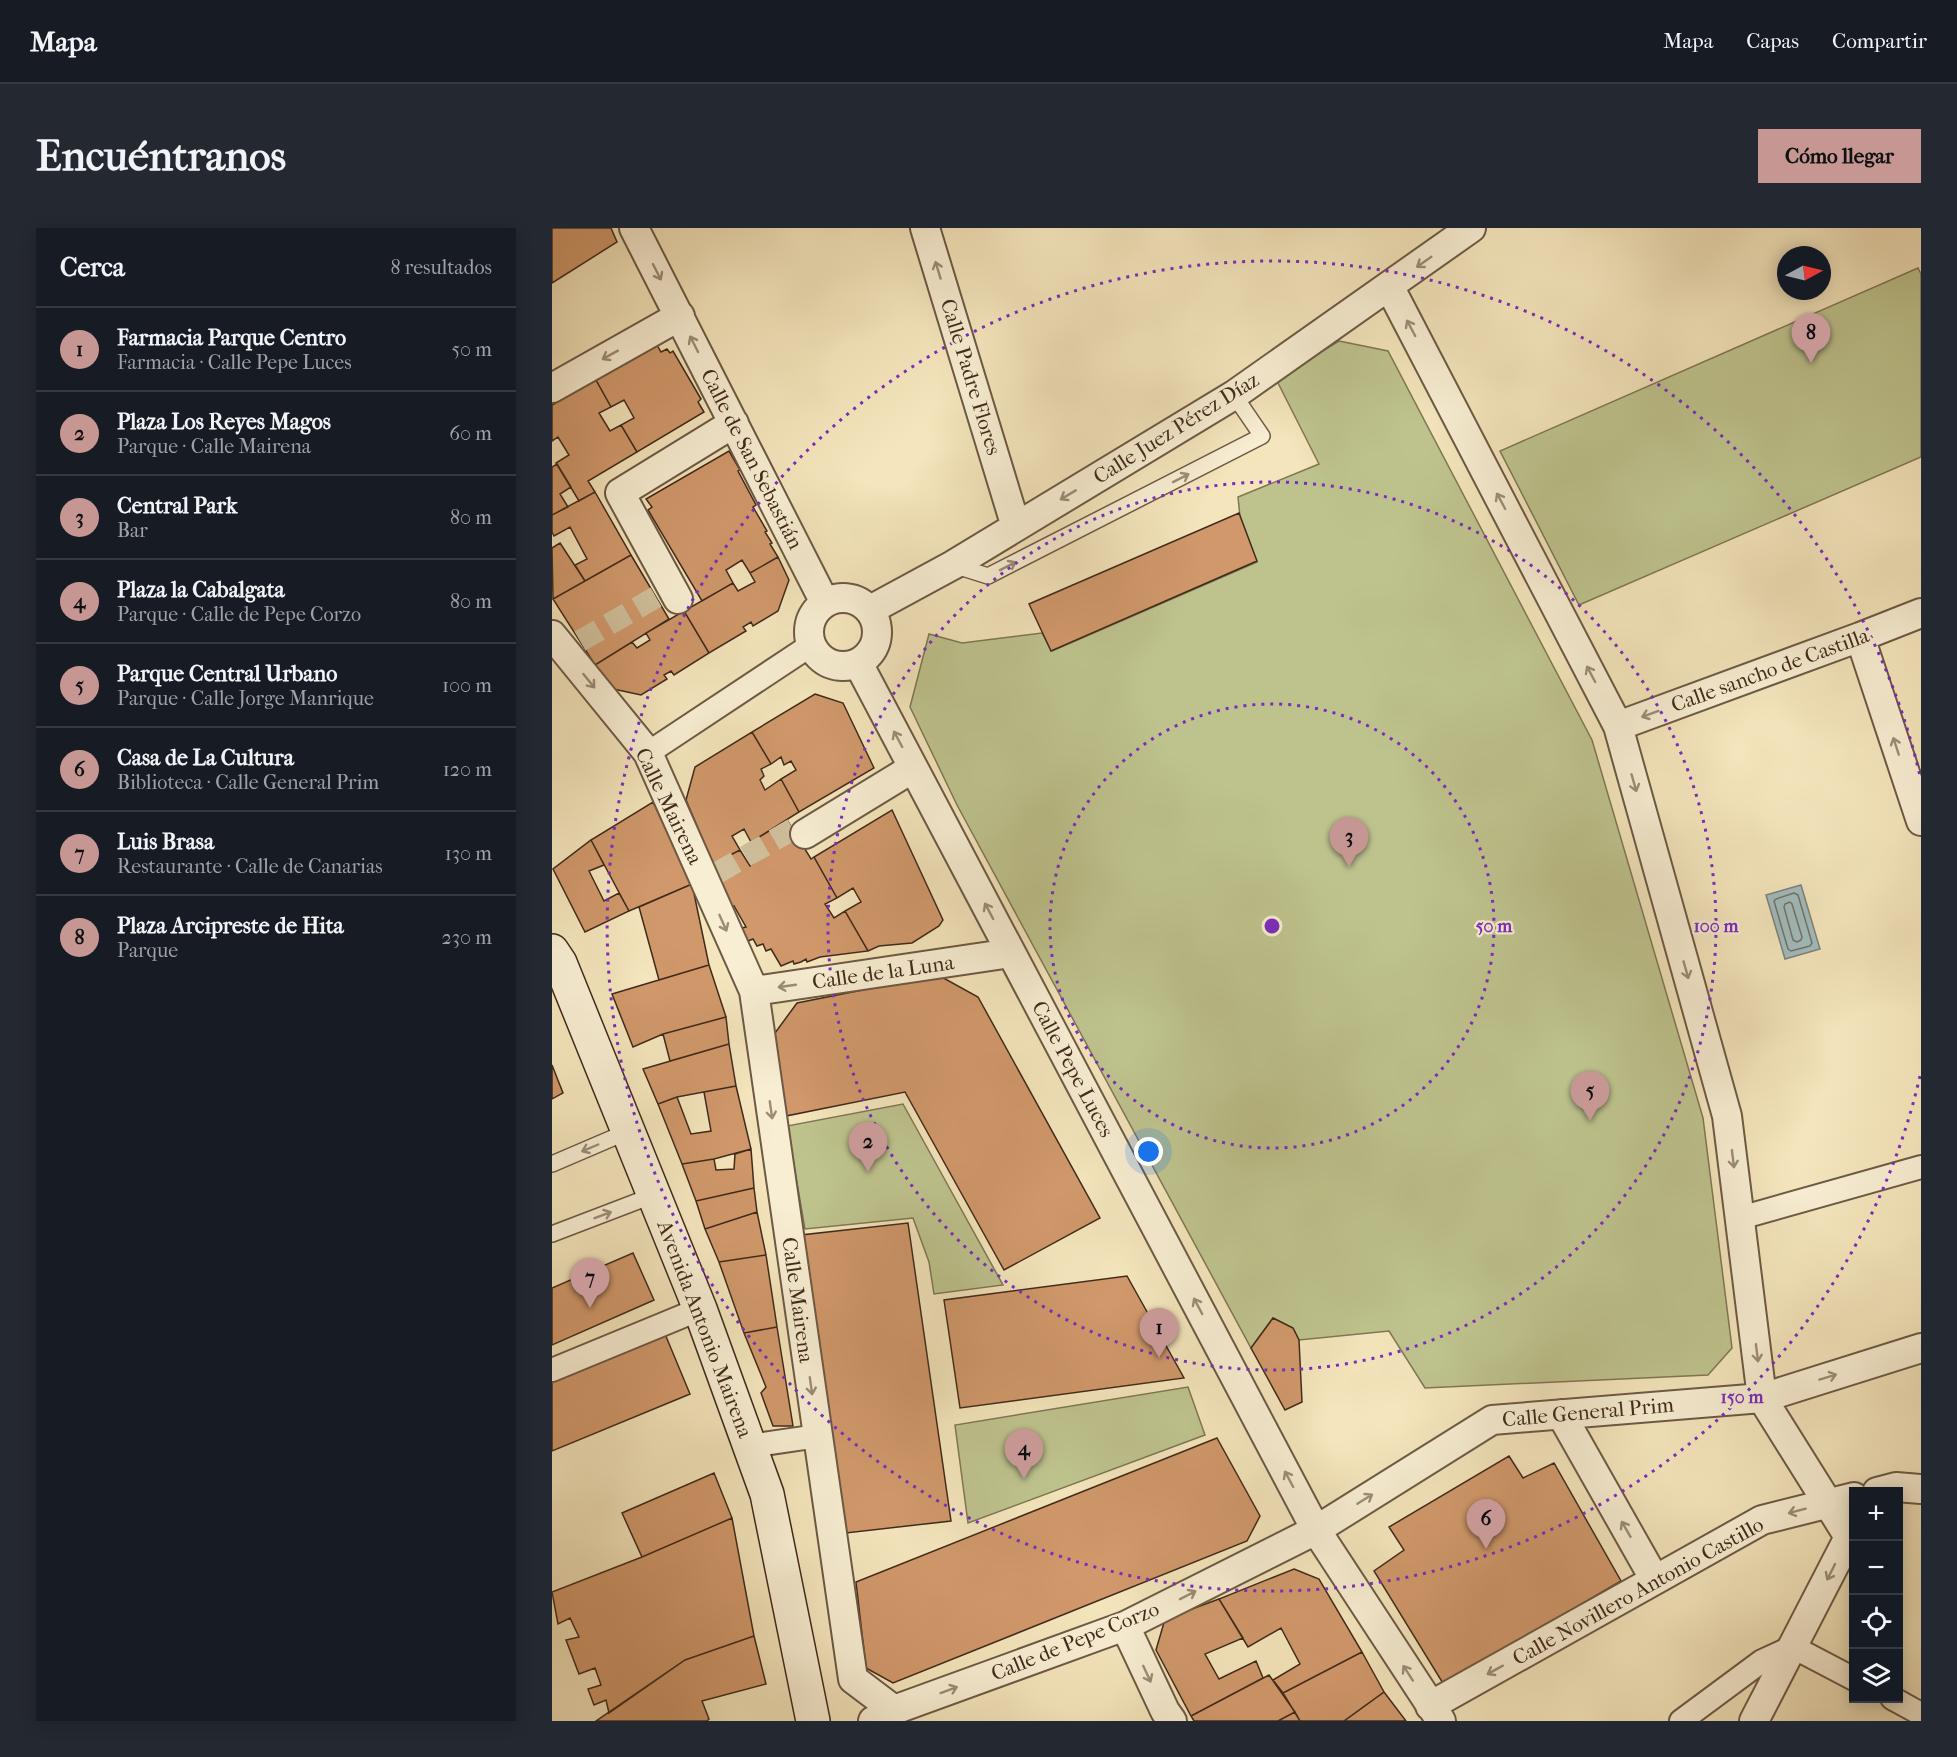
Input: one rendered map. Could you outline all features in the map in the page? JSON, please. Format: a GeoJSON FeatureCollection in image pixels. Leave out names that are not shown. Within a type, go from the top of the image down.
{"type":"FeatureCollection","features":[{"type":"Feature","properties":{"kind":"main road","name":"Avenida Antonio Mairena"},"geometry":{"type":"LineString","coordinates":[[552,951],[560,963],[700,1310],[767,1494],[813,1721]]}},
{"type":"Feature","properties":{"kind":"street","name":"Calle de San Sebastián"},"geometry":{"type":"LineString","coordinates":[[634,228],[825,603]]}},
{"type":"Feature","properties":{"kind":"street","name":"Calle Padre Flores"},"geometry":{"type":"LineString","coordinates":[[925,228],[1016,527]]}},
{"type":"Feature","properties":{"kind":"street","name":"Calle Juez Pérez Díaz"},"geometry":{"type":"LineString","coordinates":[[870,610],[953,565],[1234,395],[1471,228]]}},
{"type":"Feature","properties":{"kind":"street"},"geometry":{"type":"LineString","coordinates":[[1389,286],[1618,726],[1727,1116],[1762,1398],[1841,1500],[1849,1538],[1754,1721]]}},
{"type":"Feature","properties":{"kind":"street"},"geometry":{"type":"LineString","coordinates":[[552,388],[680,316]]}},
{"type":"Feature","properties":{"kind":"street"},"geometry":{"type":"LineString","coordinates":[[669,595],[620,493],[734,423]]}},
{"type":"Feature","properties":{"kind":"street"},"geometry":{"type":"LineString","coordinates":[[839,598],[852,598],[862,602],[870,610],[876,621],[878,634],[870,653],[858,663],[845,666],[832,664],[821,658],[811,645],[809,632],[812,618],[825,603],[839,598]]}},
{"type":"Feature","properties":{"kind":"street","name":"Calle sancho de Castilla"},"geometry":{"type":"LineString","coordinates":[[1618,726],[1860,638],[1921,613]]}},
{"type":"Feature","properties":{"kind":"street"},"geometry":{"type":"LineString","coordinates":[[1860,638],[1921,821]]}},
{"type":"Feature","properties":{"kind":"street","name":"Calle Mairena"},"geometry":{"type":"LineString","coordinates":[[565,642],[648,753],[711,877],[754,991],[852,1679],[883,1716]]}},
{"type":"Feature","properties":{"kind":"street"},"geometry":{"type":"LineString","coordinates":[[648,753],[811,645]]}},
{"type":"Feature","properties":{"kind":"street","name":"Calle Pepe Luces"},"geometry":{"type":"LineString","coordinates":[[858,663],[1316,1530],[1436,1714]]}},
{"type":"Feature","properties":{"kind":"street"},"geometry":{"type":"LineString","coordinates":[[799,831],[913,768]]}},
{"type":"Feature","properties":{"kind":"street","name":"Calle de la Luna"},"geometry":{"type":"LineString","coordinates":[[754,991],[1011,953]]}},
{"type":"Feature","properties":{"kind":"street"},"geometry":{"type":"LineString","coordinates":[[1740,1218],[1921,1167]]}},
{"type":"Feature","properties":{"kind":"street"},"geometry":{"type":"LineString","coordinates":[[552,1370],[700,1310]]}},
{"type":"Feature","properties":{"kind":"street","name":"Calle General Prim"},"geometry":{"type":"LineString","coordinates":[[1316,1530],[1492,1420],[1762,1398],[1921,1348]]}},
{"type":"Feature","properties":{"kind":"street"},"geometry":{"type":"LineString","coordinates":[[1561,1414],[1655,1580]]}},
{"type":"Feature","properties":{"kind":"street"},"geometry":{"type":"LineString","coordinates":[[750,1446],[818,1436]]}},
{"type":"Feature","properties":{"kind":"street"},"geometry":{"type":"LineString","coordinates":[[1903,1488],[1921,1489]]}},
{"type":"Feature","properties":{"kind":"street","name":"Calle Novillero Antonio Castillo"},"geometry":{"type":"LineString","coordinates":[[1436,1714],[1655,1580],[1762,1520],[1841,1500]]}},
{"type":"Feature","properties":{"kind":"street","name":"Calle de Pepe Corzo"},"geometry":{"type":"LineString","coordinates":[[883,1716],[1125,1626],[1316,1530]]}},
{"type":"Feature","properties":{"kind":"street"},"geometry":{"type":"LineString","coordinates":[[1125,1626],[1165,1711],[1172,1721]]}},
{"type":"Feature","properties":{"kind":"street"},"geometry":{"type":"LineString","coordinates":[[1793,1647],[1849,1676]]}},
{"type":"Feature","properties":{"kind":"street"},"geometry":{"type":"LineString","coordinates":[[1681,1721],[1762,1661],[1793,1647]]}},
{"type":"Feature","properties":{"kind":"street"},"geometry":{"type":"LineString","coordinates":[[1901,1703],[1921,1714]]}},
{"type":"Feature","properties":{"kind":"lane"},"geometry":{"type":"LineString","coordinates":[[953,565],[988,576],[1262,436],[1234,395]]}},
{"type":"Feature","properties":{"kind":"lane"},"geometry":{"type":"LineString","coordinates":[[552,1164],[628,1131]]}},
{"type":"Feature","properties":{"kind":"lane"},"geometry":{"type":"LineString","coordinates":[[552,1234],[654,1196]]}},
{"type":"Feature","properties":{"kind":"green space"},"geometry":{"type":"Polygon","coordinates":[[[1918,268],[1921,274],[1921,457],[1579,605],[1500,451],[1918,268]]]}},
{"type":"Feature","properties":{"kind":"green space"},"geometry":{"type":"Polygon","coordinates":[[[1339,341],[1388,351],[1592,740],[1703,1118],[1732,1348],[1708,1375],[1425,1388],[1389,1331],[1299,1340],[1293,1328],[1273,1318],[1251,1348],[957,805],[910,707],[929,634],[962,643],[1042,633],[1052,651],[1257,562],[1240,517],[1238,497],[1319,464],[1276,379],[1339,341]]]}},
{"type":"Feature","properties":{"kind":"green space"},"geometry":{"type":"Polygon","coordinates":[[[903,1104],[1003,1285],[934,1294],[929,1262],[913,1218],[805,1229],[787,1126],[903,1104]]]}},
{"type":"Feature","properties":{"kind":"green space"},"geometry":{"type":"Polygon","coordinates":[[[1188,1387],[1205,1435],[968,1523],[955,1425],[1188,1387]]]}},
{"type":"Feature","properties":{"kind":"water"},"geometry":{"type":"Polygon","coordinates":[[[1801,885],[1820,949],[1785,959],[1766,895],[1801,885]]]}},
{"type":"Feature","properties":{"kind":"building"},"geometry":{"type":"Polygon","coordinates":[[[552,228],[611,228],[617,242],[552,283],[552,228]]]}},
{"type":"Feature","properties":{"kind":"building"},"geometry":{"type":"Polygon","coordinates":[[[657,345],[661,352],[667,349],[670,353],[673,351],[701,399],[698,402],[704,412],[637,452],[621,425],[634,418],[624,400],[611,407],[596,380],[657,345]]]}},
{"type":"Feature","properties":{"kind":"building"},"geometry":{"type":"Polygon","coordinates":[[[596,380],[611,407],[599,413],[610,431],[621,425],[637,452],[588,481],[595,492],[579,501],[556,463],[569,455],[558,437],[552,441],[552,405],[596,380]]]}},
{"type":"Feature","properties":{"kind":"building"},"geometry":{"type":"Polygon","coordinates":[[[729,451],[740,470],[738,471],[756,505],[753,507],[778,557],[750,573],[742,560],[726,570],[733,583],[702,601],[648,510],[652,507],[646,499],[729,451]]]}},
{"type":"Feature","properties":{"kind":"building"},"geometry":{"type":"Polygon","coordinates":[[[557,464],[571,487],[560,494],[568,507],[552,515],[552,467],[557,464]]]}},
{"type":"Feature","properties":{"kind":"building"},"geometry":{"type":"Polygon","coordinates":[[[595,492],[631,555],[585,581],[575,565],[587,559],[570,527],[554,536],[552,515],[595,492]]]}},
{"type":"Feature","properties":{"kind":"building"},"geometry":{"type":"Polygon","coordinates":[[[1239,513],[1257,561],[1051,651],[1029,604],[1239,513]]]}},
{"type":"Feature","properties":{"kind":"building"},"geometry":{"type":"Polygon","coordinates":[[[560,543],[585,581],[553,599],[552,548],[560,543]]]}},
{"type":"Feature","properties":{"kind":"building"},"geometry":{"type":"Polygon","coordinates":[[[631,555],[669,619],[595,665],[553,599],[631,555]]]}},
{"type":"Feature","properties":{"kind":"building"},"geometry":{"type":"Polygon","coordinates":[[[778,557],[789,580],[778,611],[753,626],[751,622],[743,627],[746,631],[709,653],[684,611],[733,583],[738,591],[755,582],[750,573],[778,557]]]}},
{"type":"Feature","properties":{"kind":"building"},"geometry":{"type":"Polygon","coordinates":[[[684,611],[709,653],[674,675],[671,671],[664,675],[667,679],[641,695],[609,688],[595,665],[632,642],[637,648],[650,640],[646,633],[684,611]]]}},
{"type":"Feature","properties":{"kind":"building"},"geometry":{"type":"Polygon","coordinates":[[[815,694],[843,703],[874,768],[799,812],[781,779],[796,770],[791,761],[784,765],[781,757],[771,764],[752,732],[815,694]]]}},
{"type":"Feature","properties":{"kind":"building"},"geometry":{"type":"Polygon","coordinates":[[[752,732],[771,764],[761,769],[764,776],[760,780],[765,790],[781,779],[799,812],[751,842],[744,829],[732,836],[740,850],[713,864],[686,800],[695,767],[752,732]]]}},
{"type":"Feature","properties":{"kind":"building"},"geometry":{"type":"Polygon","coordinates":[[[653,802],[692,884],[629,911],[591,840],[653,802]]]}},
{"type":"Feature","properties":{"kind":"building"},"geometry":{"type":"Polygon","coordinates":[[[892,810],[943,920],[939,926],[912,943],[879,946],[868,951],[845,911],[861,902],[853,888],[837,898],[814,857],[892,810]]]}},
{"type":"Feature","properties":{"kind":"building"},"geometry":{"type":"Polygon","coordinates":[[[787,820],[811,859],[814,857],[837,898],[825,904],[834,918],[845,911],[868,951],[820,957],[807,962],[806,959],[794,964],[793,961],[781,966],[771,949],[766,951],[763,944],[757,946],[753,939],[748,941],[742,928],[746,927],[734,906],[732,908],[713,864],[740,850],[750,866],[762,858],[751,842],[787,820]]]}},
{"type":"Feature","properties":{"kind":"building"},"geometry":{"type":"Polygon","coordinates":[[[591,840],[604,865],[589,871],[604,901],[619,893],[629,911],[585,932],[553,869],[591,840]]]}},
{"type":"Feature","properties":{"kind":"building"},"geometry":{"type":"Polygon","coordinates":[[[692,884],[709,965],[659,980],[639,907],[692,884]]]}},
{"type":"Feature","properties":{"kind":"building"},"geometry":{"type":"Polygon","coordinates":[[[709,965],[726,1017],[663,1034],[633,1047],[612,994],[709,965]]]}},
{"type":"Feature","properties":{"kind":"building"},"geometry":{"type":"Polygon","coordinates":[[[938,975],[978,997],[1100,1218],[1004,1270],[905,1092],[786,1116],[775,1033],[797,1003],[938,975]]]}},
{"type":"Feature","properties":{"kind":"building"},"geometry":{"type":"Polygon","coordinates":[[[726,1017],[729,1044],[670,1061],[663,1034],[726,1017]]]}},
{"type":"Feature","properties":{"kind":"building"},"geometry":{"type":"Polygon","coordinates":[[[729,1044],[736,1086],[677,1097],[658,1104],[643,1069],[729,1044]]]}},
{"type":"Feature","properties":{"kind":"building"},"geometry":{"type":"Polygon","coordinates":[[[552,1065],[563,1093],[552,1099],[552,1065]]]}},
{"type":"Feature","properties":{"kind":"building"},"geometry":{"type":"Polygon","coordinates":[[[736,1086],[751,1149],[714,1159],[682,1164],[658,1104],[677,1097],[691,1134],[711,1131],[704,1092],[736,1086]]]}},
{"type":"Feature","properties":{"kind":"building"},"geometry":{"type":"Polygon","coordinates":[[[751,1149],[754,1188],[696,1201],[682,1164],[714,1159],[716,1170],[734,1169],[735,1154],[751,1149]]]}},
{"type":"Feature","properties":{"kind":"building"},"geometry":{"type":"Polygon","coordinates":[[[754,1188],[757,1212],[705,1229],[696,1201],[754,1188]]]}},
{"type":"Feature","properties":{"kind":"building"},"geometry":{"type":"Polygon","coordinates":[[[757,1212],[766,1255],[719,1262],[705,1229],[757,1212]]]}},
{"type":"Feature","properties":{"kind":"building"},"geometry":{"type":"Polygon","coordinates":[[[908,1223],[951,1521],[846,1533],[801,1235],[908,1223]]]}},
{"type":"Feature","properties":{"kind":"building"},"geometry":{"type":"Polygon","coordinates":[[[633,1253],[654,1300],[552,1345],[552,1288],[633,1253]]]}},
{"type":"Feature","properties":{"kind":"building"},"geometry":{"type":"Polygon","coordinates":[[[766,1255],[777,1327],[744,1333],[719,1262],[766,1255]]]}},
{"type":"Feature","properties":{"kind":"building"},"geometry":{"type":"Polygon","coordinates":[[[1127,1276],[1184,1378],[960,1408],[944,1300],[1127,1276]]]}},
{"type":"Feature","properties":{"kind":"building"},"geometry":{"type":"Polygon","coordinates":[[[1273,1318],[1293,1328],[1299,1340],[1302,1402],[1285,1410],[1251,1348],[1273,1318]]]}},
{"type":"Feature","properties":{"kind":"building"},"geometry":{"type":"Polygon","coordinates":[[[777,1327],[793,1426],[773,1426],[761,1393],[766,1387],[744,1333],[777,1327]]]}},
{"type":"Feature","properties":{"kind":"building"},"geometry":{"type":"Polygon","coordinates":[[[665,1334],[690,1394],[552,1451],[552,1380],[665,1334]]]}},
{"type":"Feature","properties":{"kind":"building"},"geometry":{"type":"Polygon","coordinates":[[[1217,1438],[1260,1516],[1247,1541],[893,1683],[866,1668],[856,1582],[1217,1438]]]}},
{"type":"Feature","properties":{"kind":"building"},"geometry":{"type":"Polygon","coordinates":[[[1509,1456],[1523,1478],[1554,1463],[1621,1581],[1444,1685],[1374,1571],[1404,1550],[1389,1527],[1509,1456]]]}},
{"type":"Feature","properties":{"kind":"building"},"geometry":{"type":"Polygon","coordinates":[[[714,1473],[732,1518],[642,1557],[622,1513],[714,1473]]]}},
{"type":"Feature","properties":{"kind":"building"},"geometry":{"type":"Polygon","coordinates":[[[732,1518],[754,1636],[685,1660],[609,1713],[606,1700],[594,1705],[588,1689],[601,1685],[595,1668],[579,1674],[566,1640],[579,1637],[570,1618],[558,1624],[552,1592],[642,1557],[732,1518]]]}},
{"type":"Feature","properties":{"kind":"building"},"geometry":{"type":"Polygon","coordinates":[[[1294,1569],[1319,1579],[1362,1652],[1283,1693],[1273,1680],[1300,1664],[1281,1628],[1248,1647],[1219,1599],[1294,1569]]]}},
{"type":"Feature","properties":{"kind":"building"},"geometry":{"type":"Polygon","coordinates":[[[1219,1599],[1243,1638],[1205,1654],[1219,1679],[1256,1661],[1263,1678],[1191,1716],[1156,1650],[1165,1619],[1219,1599]]]}},
{"type":"Feature","properties":{"kind":"building"},"geometry":{"type":"Polygon","coordinates":[[[754,1636],[766,1684],[702,1701],[709,1719],[707,1721],[596,1721],[685,1660],[754,1636]]]}},
{"type":"Feature","properties":{"kind":"building"},"geometry":{"type":"Polygon","coordinates":[[[1362,1652],[1384,1692],[1344,1721],[1300,1721],[1283,1693],[1362,1652]]]}},
{"type":"Feature","properties":{"kind":"building"},"geometry":{"type":"Polygon","coordinates":[[[1269,1675],[1295,1712],[1278,1721],[1194,1721],[1191,1716],[1269,1675]]]}},
{"type":"Feature","properties":{"kind":"building"},"geometry":{"type":"Polygon","coordinates":[[[1384,1692],[1406,1721],[1344,1721],[1384,1692]]]}},
{"type":"Feature","properties":{"kind":"building"},"geometry":{"type":"Polygon","coordinates":[[[1295,1712],[1300,1721],[1278,1721],[1295,1712]]]}},
{"type":"Feature","properties":{"kind":"tunnel"},"geometry":{"type":"LineString","coordinates":[[580,641],[656,597]]}},
{"type":"Feature","properties":{"kind":"tunnel"},"geometry":{"type":"LineString","coordinates":[[717,873],[793,829]]}},
{"type":"Feature","properties":{"kind":"place","name":"Plaza Arcipreste de Hita"},"geometry":{"type":"Point","coordinates":[1811,363]}},
{"type":"Feature","properties":{"kind":"place","name":"Central Park"},"geometry":{"type":"Point","coordinates":[1349,867]}},
{"type":"Feature","properties":{"kind":"place","name":"Parque Central Urbano"},"geometry":{"type":"Point","coordinates":[1590,1121]}},
{"type":"Feature","properties":{"kind":"place","name":"Plaza Los Reyes Magos"},"geometry":{"type":"Point","coordinates":[868,1172]}},
{"type":"Feature","properties":{"kind":"place","name":"Luis Brasa"},"geometry":{"type":"Point","coordinates":[590,1308]}},
{"type":"Feature","properties":{"kind":"place","name":"Farmacia Parque Centro"},"geometry":{"type":"Point","coordinates":[1159,1358]}},
{"type":"Feature","properties":{"kind":"place","name":"Plaza la Cabalgata"},"geometry":{"type":"Point","coordinates":[1024,1479]}},
{"type":"Feature","properties":{"kind":"place","name":"Casa de La Cultura"},"geometry":{"type":"Point","coordinates":[1486,1549]}}]}
